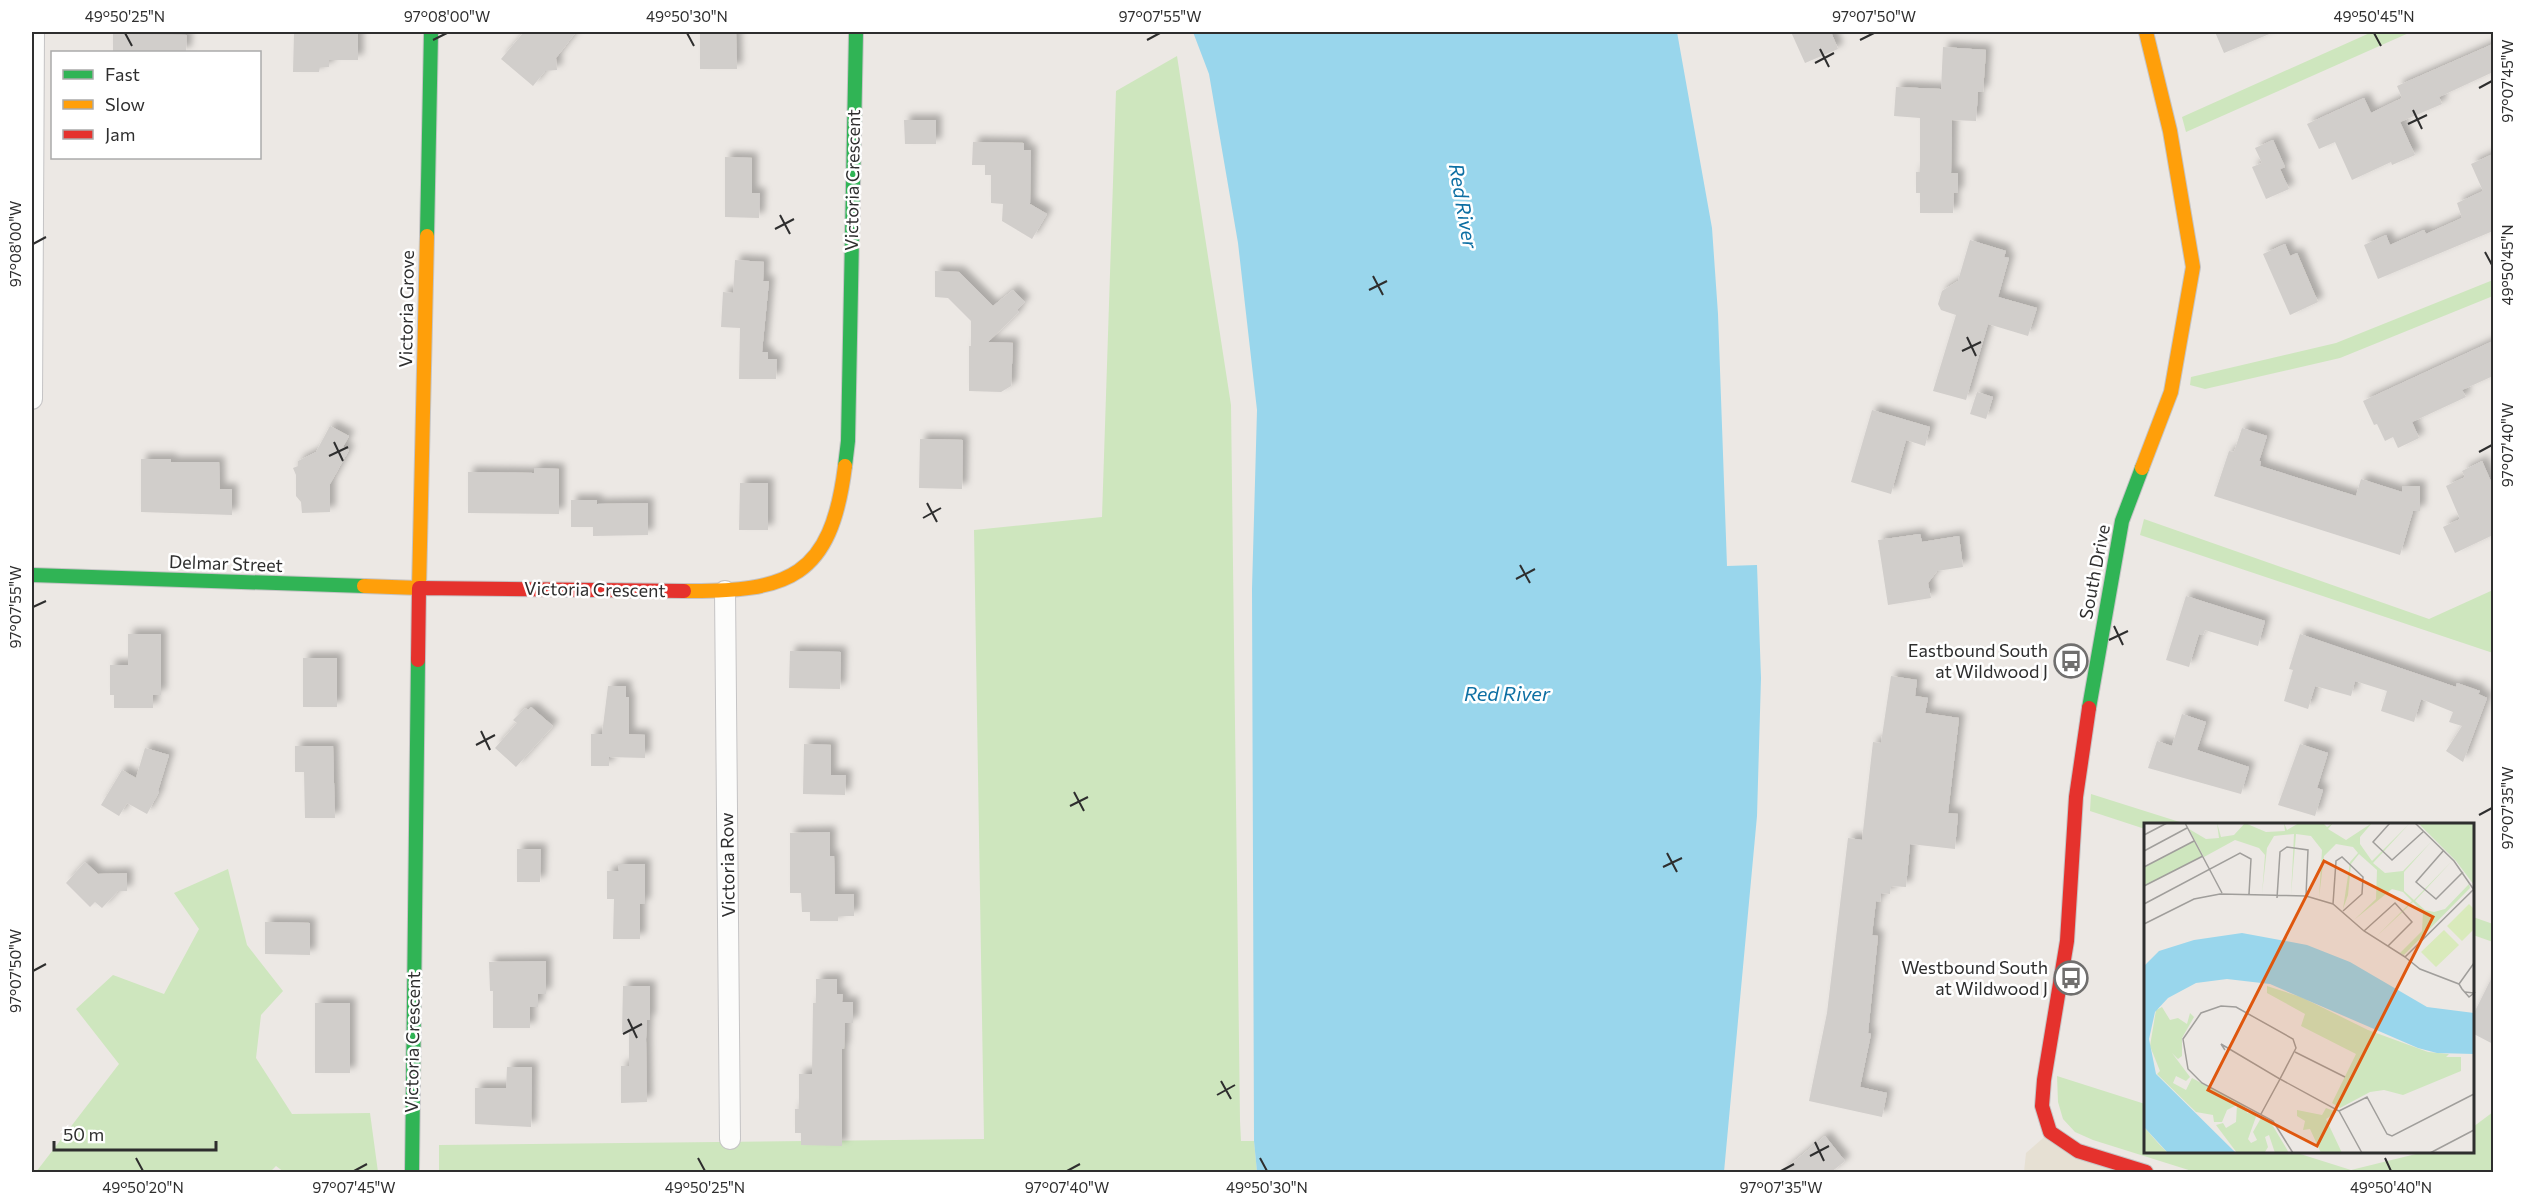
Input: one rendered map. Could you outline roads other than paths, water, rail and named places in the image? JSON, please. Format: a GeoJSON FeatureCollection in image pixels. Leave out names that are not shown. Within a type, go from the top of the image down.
{"type":"FeatureCollection","features":[{"type":"Feature","properties":{"kind":"street"},"geometry":{"type":"LineString","coordinates":[[32,399],[34,32]]}},
{"type":"Feature","properties":{"kind":"street","name":"Victoria Grove"},"geometry":{"type":"LineString","coordinates":[[419,588],[431,32]]}},
{"type":"Feature","properties":{"kind":"street","name":"Victoria Crescent"},"geometry":{"type":"LineString","coordinates":[[412,1173],[419,588],[725,591],[766,585],[789,577],[807,565],[818,552],[835,521],[842,491],[848,441],[856,32]]}},
{"type":"Feature","properties":{"kind":"street","name":"South Drive"},"geometry":{"type":"LineString","coordinates":[[2146,32],[2169,130],[2193,267],[2171,392],[2122,521],[2096,659],[2076,798],[2067,941],[2044,1080],[2042,1106],[2050,1132],[2078,1151],[2146,1173]]}},
{"type":"Feature","properties":{"kind":"street","name":"Delmar Street"},"geometry":{"type":"LineString","coordinates":[[32,575],[419,588]]}},
{"type":"Feature","properties":{"kind":"street","name":"Victoria Row"},"geometry":{"type":"LineString","coordinates":[[725,591],[730,1139]]}},
{"type":"Feature","properties":{"kind":"water","name":"Red River"},"geometry":{"type":"Polygon","coordinates":[[[1193,32],[1677,32],[1712,228],[1718,314],[1727,566],[1757,565],[1761,678],[1757,816],[1724,1172],[1257,1172],[1254,1141],[1252,589],[1257,410],[1238,243],[1209,74],[1193,32]]]}},
{"type":"Feature","properties":{"kind":"place","name":"Eastbound South at Wildwood J"},"geometry":{"type":"Point","coordinates":[2071,661]}},
{"type":"Feature","properties":{"kind":"place","name":"Westbound South at Wildwood J"},"geometry":{"type":"Point","coordinates":[2071,978]}}]}
